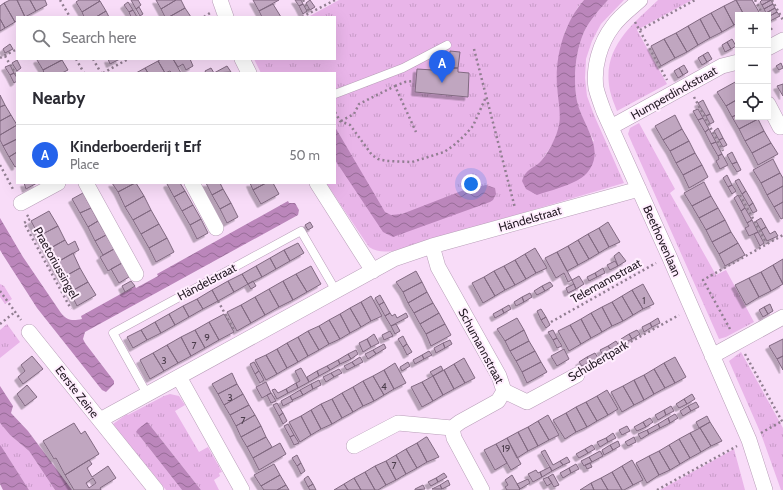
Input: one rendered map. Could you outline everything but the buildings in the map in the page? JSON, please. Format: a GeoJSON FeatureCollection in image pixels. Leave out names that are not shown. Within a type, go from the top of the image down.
{"type":"FeatureCollection","features":[{"type":"Feature","properties":{"kind":"street"},"geometry":{"type":"LineString","coordinates":[[220,0],[226,16]]}},
{"type":"Feature","properties":{"kind":"street","name":"Beethovenlaan"},"geometry":{"type":"LineString","coordinates":[[640,0],[614,25],[608,34],[597,61],[596,88],[604,112],[669,256],[748,440],[765,490]]}},
{"type":"Feature","properties":{"kind":"street"},"geometry":{"type":"LineString","coordinates":[[771,46],[783,40]]}},
{"type":"Feature","properties":{"kind":"street"},"geometry":{"type":"LineString","coordinates":[[242,60],[248,72]]}},
{"type":"Feature","properties":{"kind":"street","name":"Humperdinckstraat"},"geometry":{"type":"LineString","coordinates":[[611,127],[722,66],[735,63]]}},
{"type":"Feature","properties":{"kind":"street"},"geometry":{"type":"LineString","coordinates":[[771,110],[780,127]]}},
{"type":"Feature","properties":{"kind":"street"},"geometry":{"type":"LineString","coordinates":[[21,203],[56,184]]}},
{"type":"Feature","properties":{"kind":"street"},"geometry":{"type":"LineString","coordinates":[[87,184],[136,274]]}},
{"type":"Feature","properties":{"kind":"street"},"geometry":{"type":"LineString","coordinates":[[193,184],[216,228]]}},
{"type":"Feature","properties":{"kind":"street"},"geometry":{"type":"LineString","coordinates":[[318,184],[373,271]]}},
{"type":"Feature","properties":{"kind":"street","name":"Händelstraat"},"geometry":{"type":"LineString","coordinates":[[100,420],[394,259],[432,246],[638,189]]}},
{"type":"Feature","properties":{"kind":"street","name":"Schumannstraat"},"geometry":{"type":"LineString","coordinates":[[432,246],[438,267],[499,376],[504,390],[498,401],[452,428]]}},
{"type":"Feature","properties":{"kind":"street"},"geometry":{"type":"LineString","coordinates":[[712,356],[783,317]]}},
{"type":"Feature","properties":{"kind":"street","name":"Eerste Zeine"},"geometry":{"type":"LineString","coordinates":[[29,332],[156,490]]}},
{"type":"Feature","properties":{"kind":"street","name":"Schubertpark"},"geometry":{"type":"LineString","coordinates":[[504,390],[527,402],[577,375]]}},
{"type":"Feature","properties":{"kind":"street"},"geometry":{"type":"LineString","coordinates":[[180,377],[242,490]]}},
{"type":"Feature","properties":{"kind":"street"},"geometry":{"type":"LineString","coordinates":[[354,446],[398,422],[452,428],[454,438],[482,490]]}},
{"type":"Feature","properties":{"kind":"lane"},"geometry":{"type":"LineString","coordinates":[[336,94],[403,68],[447,45]]}},
{"type":"Feature","properties":{"kind":"lane","name":"Händelstraat"},"geometry":{"type":"LineString","coordinates":[[147,394],[114,332],[187,292],[301,231],[336,291]]}},
{"type":"Feature","properties":{"kind":"path"},"geometry":{"type":"LineString","coordinates":[[60,0],[69,16]]}},
{"type":"Feature","properties":{"kind":"path"},"geometry":{"type":"LineString","coordinates":[[303,0],[310,13]]}},
{"type":"Feature","properties":{"kind":"path"},"geometry":{"type":"LineString","coordinates":[[304,16],[335,0]]}},
{"type":"Feature","properties":{"kind":"path"},"geometry":{"type":"LineString","coordinates":[[640,30],[695,0]]}},
{"type":"Feature","properties":{"kind":"path"},"geometry":{"type":"LineString","coordinates":[[755,0],[761,12]]}},
{"type":"Feature","properties":{"kind":"path"},"geometry":{"type":"LineString","coordinates":[[772,0],[783,20]]}},
{"type":"Feature","properties":{"kind":"path"},"geometry":{"type":"LineString","coordinates":[[627,12],[635,21],[674,93]]}},
{"type":"Feature","properties":{"kind":"path"},"geometry":{"type":"LineString","coordinates":[[474,49],[519,222]]}},
{"type":"Feature","properties":{"kind":"path"},"geometry":{"type":"LineString","coordinates":[[0,58],[16,50]]}},
{"type":"Feature","properties":{"kind":"path"},"geometry":{"type":"LineString","coordinates":[[6,56],[16,74]]}},
{"type":"Feature","properties":{"kind":"path"},"geometry":{"type":"LineString","coordinates":[[77,60],[83,72]]}},
{"type":"Feature","properties":{"kind":"path"},"geometry":{"type":"LineString","coordinates":[[94,60],[101,72]]}},
{"type":"Feature","properties":{"kind":"path"},"geometry":{"type":"LineString","coordinates":[[104,72],[126,60]]}},
{"type":"Feature","properties":{"kind":"path"},"geometry":{"type":"LineString","coordinates":[[340,121],[354,114],[359,104],[405,82],[414,81]]}},
{"type":"Feature","properties":{"kind":"path"},"geometry":{"type":"LineString","coordinates":[[687,85],[723,151]]}},
{"type":"Feature","properties":{"kind":"path"},"geometry":{"type":"LineString","coordinates":[[396,86],[416,132]]}},
{"type":"Feature","properties":{"kind":"path"},"geometry":{"type":"LineString","coordinates":[[336,114],[340,121],[350,125],[372,155],[378,159],[387,161],[412,162],[444,152],[453,146],[472,126],[486,97]]}},
{"type":"Feature","properties":{"kind":"path","name":"Praetoriussingel"},"geometry":{"type":"LineString","coordinates":[[0,165],[30,219],[24,223],[71,309]]}},
{"type":"Feature","properties":{"kind":"path"},"geometry":{"type":"LineString","coordinates":[[740,195],[767,244]]}},
{"type":"Feature","properties":{"kind":"path"},"geometry":{"type":"LineString","coordinates":[[657,490],[782,422],[703,280],[783,235]]}},
{"type":"Feature","properties":{"kind":"path","name":"Telemannstraat"},"geometry":{"type":"LineString","coordinates":[[551,322],[669,256]]}},
{"type":"Feature","properties":{"kind":"path"},"geometry":{"type":"LineString","coordinates":[[0,291],[29,332]]}},
{"type":"Feature","properties":{"kind":"path"},"geometry":{"type":"LineString","coordinates":[[218,301],[241,343]]}},
{"type":"Feature","properties":{"kind":"path","name":"Schubertpark"},"geometry":{"type":"LineString","coordinates":[[577,375],[581,370],[691,307]]}},
{"type":"Feature","properties":{"kind":"path"},"geometry":{"type":"LineString","coordinates":[[0,324],[15,312]]}},
{"type":"Feature","properties":{"kind":"green space"},"geometry":{"type":"Polygon","coordinates":[[[339,0],[584,0],[578,7],[565,31],[557,87],[561,107],[559,128],[553,143],[540,163],[526,173],[594,141],[578,106],[575,84],[577,57],[584,32],[595,15],[608,0],[624,0],[601,24],[592,41],[586,59],[585,78],[587,96],[594,115],[624,183],[393,251],[380,251],[369,247],[327,184],[336,184],[336,72],[260,72],[254,60],[336,60],[336,16],[310,16],[339,0]]]}},
{"type":"Feature","properties":{"kind":"green space"},"geometry":{"type":"Polygon","coordinates":[[[658,0],[692,0],[637,30],[667,84],[617,111],[609,85],[611,59],[622,37],[630,27],[658,0]]]}},
{"type":"Feature","properties":{"kind":"green space"},"geometry":{"type":"Polygon","coordinates":[[[639,123],[675,189],[670,193],[716,275],[726,270],[754,322],[726,337],[719,339],[628,134],[630,128],[639,123]]]}},
{"type":"Feature","properties":{"kind":"green space"},"geometry":{"type":"Polygon","coordinates":[[[0,284],[4,286],[12,299],[5,304],[0,297],[0,284]]]}},
{"type":"Feature","properties":{"kind":"green space"},"geometry":{"type":"Polygon","coordinates":[[[7,324],[20,342],[0,358],[0,330],[7,324]]]}},
{"type":"Feature","properties":{"kind":"green space"},"geometry":{"type":"Polygon","coordinates":[[[741,352],[783,428],[783,490],[781,490],[761,434],[729,361],[741,352]]]}},
{"type":"Feature","properties":{"kind":"green space"},"geometry":{"type":"Polygon","coordinates":[[[170,394],[179,396],[185,405],[175,411],[199,452],[208,447],[222,472],[219,473],[220,476],[214,480],[219,490],[201,490],[149,424],[138,434],[182,490],[166,490],[113,424],[127,414],[128,415],[170,394]]]}},
{"type":"Feature","properties":{"kind":"green space"},"geometry":{"type":"Polygon","coordinates":[[[0,423],[10,435],[29,451],[55,490],[29,490],[0,445],[0,423]]]}},
{"type":"Feature","properties":{"kind":"green space"},"geometry":{"type":"Polygon","coordinates":[[[734,449],[745,490],[660,490],[734,449]]]}},
{"type":"Feature","properties":{"kind":"water"},"geometry":{"type":"Polygon","coordinates":[[[584,0],[608,0],[592,19],[584,32],[576,66],[575,84],[577,101],[594,146],[595,155],[593,164],[583,177],[564,186],[537,195],[526,189],[522,181],[526,173],[544,158],[557,133],[560,118],[557,86],[559,52],[566,29],[577,9],[584,0]]]}},
{"type":"Feature","properties":{"kind":"water"},"geometry":{"type":"Polygon","coordinates":[[[336,129],[385,212],[391,215],[402,214],[464,190],[486,185],[495,188],[496,194],[490,202],[393,237],[383,232],[336,162],[336,129]]]}},
{"type":"Feature","properties":{"kind":"water"},"geometry":{"type":"Polygon","coordinates":[[[288,201],[289,203],[295,203],[299,210],[298,215],[85,332],[83,339],[85,343],[114,381],[114,384],[106,392],[102,390],[37,308],[0,250],[0,218],[23,257],[63,316],[68,319],[79,320],[82,319],[81,316],[135,286],[136,288],[158,276],[157,274],[288,201]]]}},
{"type":"Feature","properties":{"kind":"water"},"geometry":{"type":"Polygon","coordinates":[[[0,386],[13,406],[11,413],[28,431],[72,490],[55,490],[29,451],[10,435],[0,423],[0,386]]]}},
{"type":"Feature","properties":{"kind":"water"},"geometry":{"type":"Polygon","coordinates":[[[147,422],[201,490],[182,490],[136,432],[147,422]]]}},
{"type":"Feature","properties":{"kind":"water"},"geometry":{"type":"Polygon","coordinates":[[[0,445],[29,490],[3,490],[0,484],[0,445]]]}},
{"type":"Feature","properties":{"kind":"place","name":"Kinderboerderij t Erf"},"geometry":{"type":"Point","coordinates":[442,83]}}]}
